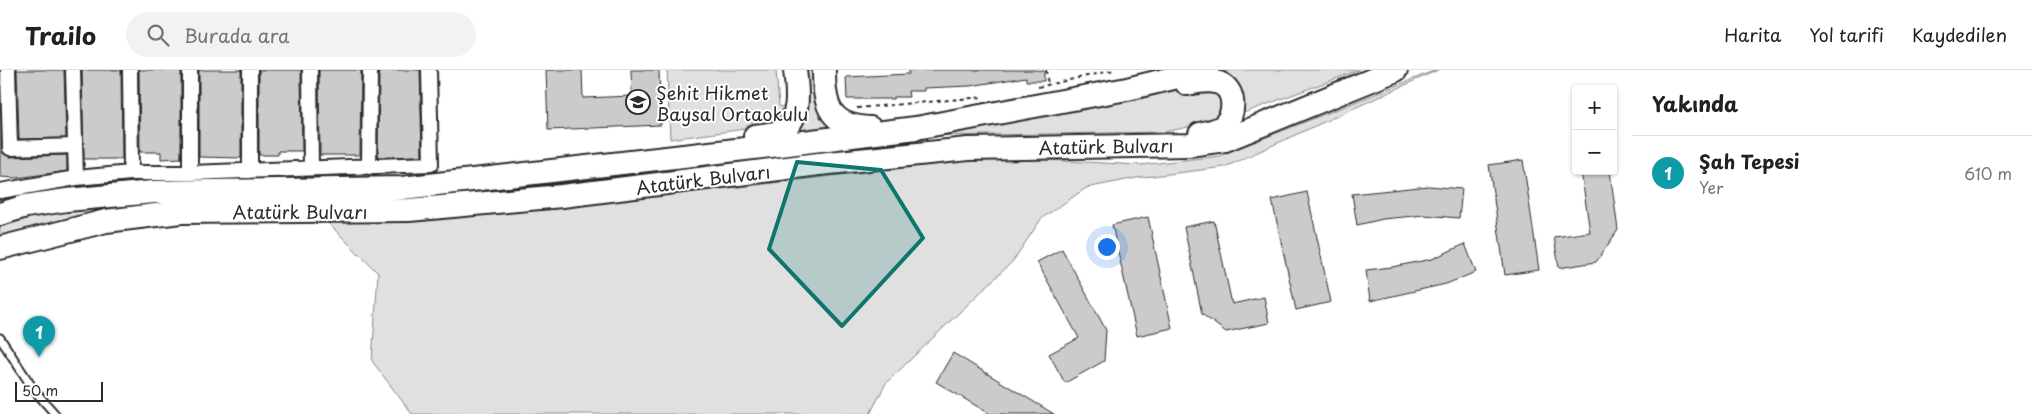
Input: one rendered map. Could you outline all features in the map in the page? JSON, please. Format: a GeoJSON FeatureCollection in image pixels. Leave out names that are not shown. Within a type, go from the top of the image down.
{"type":"FeatureCollection","features":[{"type":"Feature","properties":{"kind":"highway"},"geometry":{"type":"LineString","coordinates":[[513,176],[542,163],[764,134],[782,130],[794,113],[798,102],[795,70]]}},
{"type":"Feature","properties":{"kind":"highway","name":"Atatürk Bulvarı"},"geometry":{"type":"LineString","coordinates":[[0,214],[26,206],[153,192],[402,188],[916,128],[1127,89],[1207,70]]}},
{"type":"Feature","properties":{"kind":"highway","name":"Atatürk Bulvarı"},"geometry":{"type":"LineString","coordinates":[[0,248],[106,221],[181,212],[409,210],[562,196],[819,164],[968,149],[1189,144],[1225,140],[1396,70]]}},
{"type":"Feature","properties":{"kind":"highway"},"geometry":{"type":"LineString","coordinates":[[824,71],[824,92],[827,101],[839,120],[849,126],[868,128],[916,128]]}},
{"type":"Feature","properties":{"kind":"highway"},"geometry":{"type":"LineString","coordinates":[[1125,146],[1154,137],[1189,136],[1208,132],[1225,125],[1232,112],[1232,100],[1228,91],[1219,83],[1205,81],[1156,91],[1127,89]]}},
{"type":"Feature","properties":{"kind":"street"},"geometry":{"type":"LineString","coordinates":[[8,70],[10,148],[75,146]]}},
{"type":"Feature","properties":{"kind":"street"},"geometry":{"type":"LineString","coordinates":[[73,70],[76,178]]}},
{"type":"Feature","properties":{"kind":"street"},"geometry":{"type":"LineString","coordinates":[[130,70],[131,173]]}},
{"type":"Feature","properties":{"kind":"street"},"geometry":{"type":"LineString","coordinates":[[190,70],[190,173]]}},
{"type":"Feature","properties":{"kind":"street"},"geometry":{"type":"LineString","coordinates":[[250,70],[250,171]]}},
{"type":"Feature","properties":{"kind":"street"},"geometry":{"type":"LineString","coordinates":[[310,70],[311,168]]}},
{"type":"Feature","properties":{"kind":"street"},"geometry":{"type":"LineString","coordinates":[[369,167],[370,70]]}},
{"type":"Feature","properties":{"kind":"street"},"geometry":{"type":"LineString","coordinates":[[0,192],[76,178],[131,173],[190,173],[431,164],[429,70]]}},
{"type":"Feature","properties":{"kind":"street"},"geometry":{"type":"LineString","coordinates":[[824,71],[835,70]]}},
{"type":"Feature","properties":{"kind":"lane"},"geometry":{"type":"LineString","coordinates":[[0,338],[34,390],[55,414]]}},
{"type":"Feature","properties":{"kind":"path"},"geometry":{"type":"LineString","coordinates":[[1046,70],[1048,85]]}},
{"type":"Feature","properties":{"kind":"path"},"geometry":{"type":"LineString","coordinates":[[1032,88],[1114,70]]}},
{"type":"Feature","properties":{"kind":"path"},"geometry":{"type":"LineString","coordinates":[[855,109],[987,96]]}},
{"type":"Feature","properties":{"kind":"highlighted area"},"geometry":{"type":"Polygon","coordinates":[[[797,162],[881,170],[923,238],[842,326],[769,249],[797,162]]]}},
{"type":"Feature","properties":{"kind":"shaded area"},"geometry":{"type":"Polygon","coordinates":[[[667,70],[776,70],[779,106],[786,108],[782,118],[768,126],[670,139],[667,70]]]}},
{"type":"Feature","properties":{"kind":"shaded area"},"geometry":{"type":"Polygon","coordinates":[[[804,70],[817,70],[820,109],[831,130],[789,135],[804,70]]]}},
{"type":"Feature","properties":{"kind":"shaded area"},"geometry":{"type":"Polygon","coordinates":[[[1232,70],[1359,70],[1238,115],[1238,85],[1223,72],[1232,70]]]}},
{"type":"Feature","properties":{"kind":"shaded area"},"geometry":{"type":"Polygon","coordinates":[[[1438,70],[1225,167],[1136,178],[1086,188],[1041,219],[1013,261],[886,383],[870,414],[412,414],[372,361],[378,273],[327,222],[496,212],[756,185],[991,157],[1140,165],[1219,156],[1438,70]]]}},
{"type":"Feature","properties":{"kind":"shaded area"},"geometry":{"type":"Polygon","coordinates":[[[1183,89],[1219,92],[1220,114],[1213,122],[1164,132],[928,136],[1183,89]]]}},
{"type":"Feature","properties":{"kind":"shaded area"},"geometry":{"type":"Polygon","coordinates":[[[144,200],[144,206],[34,226],[0,238],[0,222],[61,209],[144,200]]]}},
{"type":"Feature","properties":{"kind":"building"},"geometry":{"type":"Polygon","coordinates":[[[17,70],[64,70],[66,138],[19,139],[17,70]]]}},
{"type":"Feature","properties":{"kind":"building"},"geometry":{"type":"Polygon","coordinates":[[[82,70],[121,70],[122,159],[84,159],[82,70]]]}},
{"type":"Feature","properties":{"kind":"building"},"geometry":{"type":"Polygon","coordinates":[[[139,70],[181,70],[181,158],[161,159],[161,152],[140,152],[139,70]]]}},
{"type":"Feature","properties":{"kind":"building"},"geometry":{"type":"Polygon","coordinates":[[[199,70],[241,70],[241,158],[199,157],[199,70]]]}},
{"type":"Feature","properties":{"kind":"building"},"geometry":{"type":"Polygon","coordinates":[[[259,70],[301,70],[302,151],[278,151],[278,155],[259,155],[259,70]]]}},
{"type":"Feature","properties":{"kind":"building"},"geometry":{"type":"Polygon","coordinates":[[[319,70],[361,70],[360,155],[320,155],[319,70]]]}},
{"type":"Feature","properties":{"kind":"building"},"geometry":{"type":"Polygon","coordinates":[[[379,70],[420,70],[422,156],[378,157],[379,70]]]}},
{"type":"Feature","properties":{"kind":"building"},"geometry":{"type":"Polygon","coordinates":[[[546,70],[582,70],[583,98],[632,96],[631,70],[659,70],[661,125],[548,130],[546,70]]]}},
{"type":"Feature","properties":{"kind":"building"},"geometry":{"type":"Polygon","coordinates":[[[909,70],[1036,70],[1044,71],[1044,81],[1026,81],[1026,77],[970,86],[924,88],[924,91],[908,91],[909,97],[894,97],[893,99],[847,99],[846,77],[909,74],[909,70]]]}},
{"type":"Feature","properties":{"kind":"building"},"geometry":{"type":"Polygon","coordinates":[[[0,99],[3,153],[10,157],[67,155],[67,171],[17,178],[0,177],[0,99]]]}},
{"type":"Feature","properties":{"kind":"building"},"geometry":{"type":"Polygon","coordinates":[[[1523,160],[1539,270],[1505,275],[1489,165],[1523,160]]]}},
{"type":"Feature","properties":{"kind":"building"},"geometry":{"type":"Polygon","coordinates":[[[1582,175],[1611,175],[1618,230],[1596,262],[1559,268],[1554,237],[1590,232],[1582,175]]]}},
{"type":"Feature","properties":{"kind":"building"},"geometry":{"type":"Polygon","coordinates":[[[1429,186],[1462,189],[1459,218],[1424,215],[1383,219],[1357,225],[1352,194],[1429,186]]]}},
{"type":"Feature","properties":{"kind":"building"},"geometry":{"type":"Polygon","coordinates":[[[1307,192],[1331,302],[1296,310],[1272,200],[1307,192]]]}},
{"type":"Feature","properties":{"kind":"building"},"geometry":{"type":"Polygon","coordinates":[[[1148,217],[1172,328],[1137,336],[1112,225],[1148,217]]]}},
{"type":"Feature","properties":{"kind":"building"},"geometry":{"type":"Polygon","coordinates":[[[1214,221],[1232,304],[1264,297],[1269,323],[1226,332],[1202,314],[1184,227],[1214,221]]]}},
{"type":"Feature","properties":{"kind":"building"},"geometry":{"type":"Polygon","coordinates":[[[1465,244],[1476,272],[1446,284],[1370,301],[1366,270],[1432,259],[1465,244]]]}},
{"type":"Feature","properties":{"kind":"building"},"geometry":{"type":"Polygon","coordinates":[[[1062,249],[1106,330],[1104,361],[1065,383],[1049,354],[1079,338],[1037,262],[1062,249]]]}},
{"type":"Feature","properties":{"kind":"building"},"geometry":{"type":"Polygon","coordinates":[[[953,353],[1054,414],[990,414],[936,382],[953,353]]]}},
{"type":"Feature","properties":{"kind":"place","name":"Şehit Hikmet Baysal Ortaokulu"},"geometry":{"type":"Point","coordinates":[638,102]}},
{"type":"Feature","properties":{"kind":"place","name":"Şah Tepesi"},"geometry":{"type":"Point","coordinates":[39,357]}}]}
